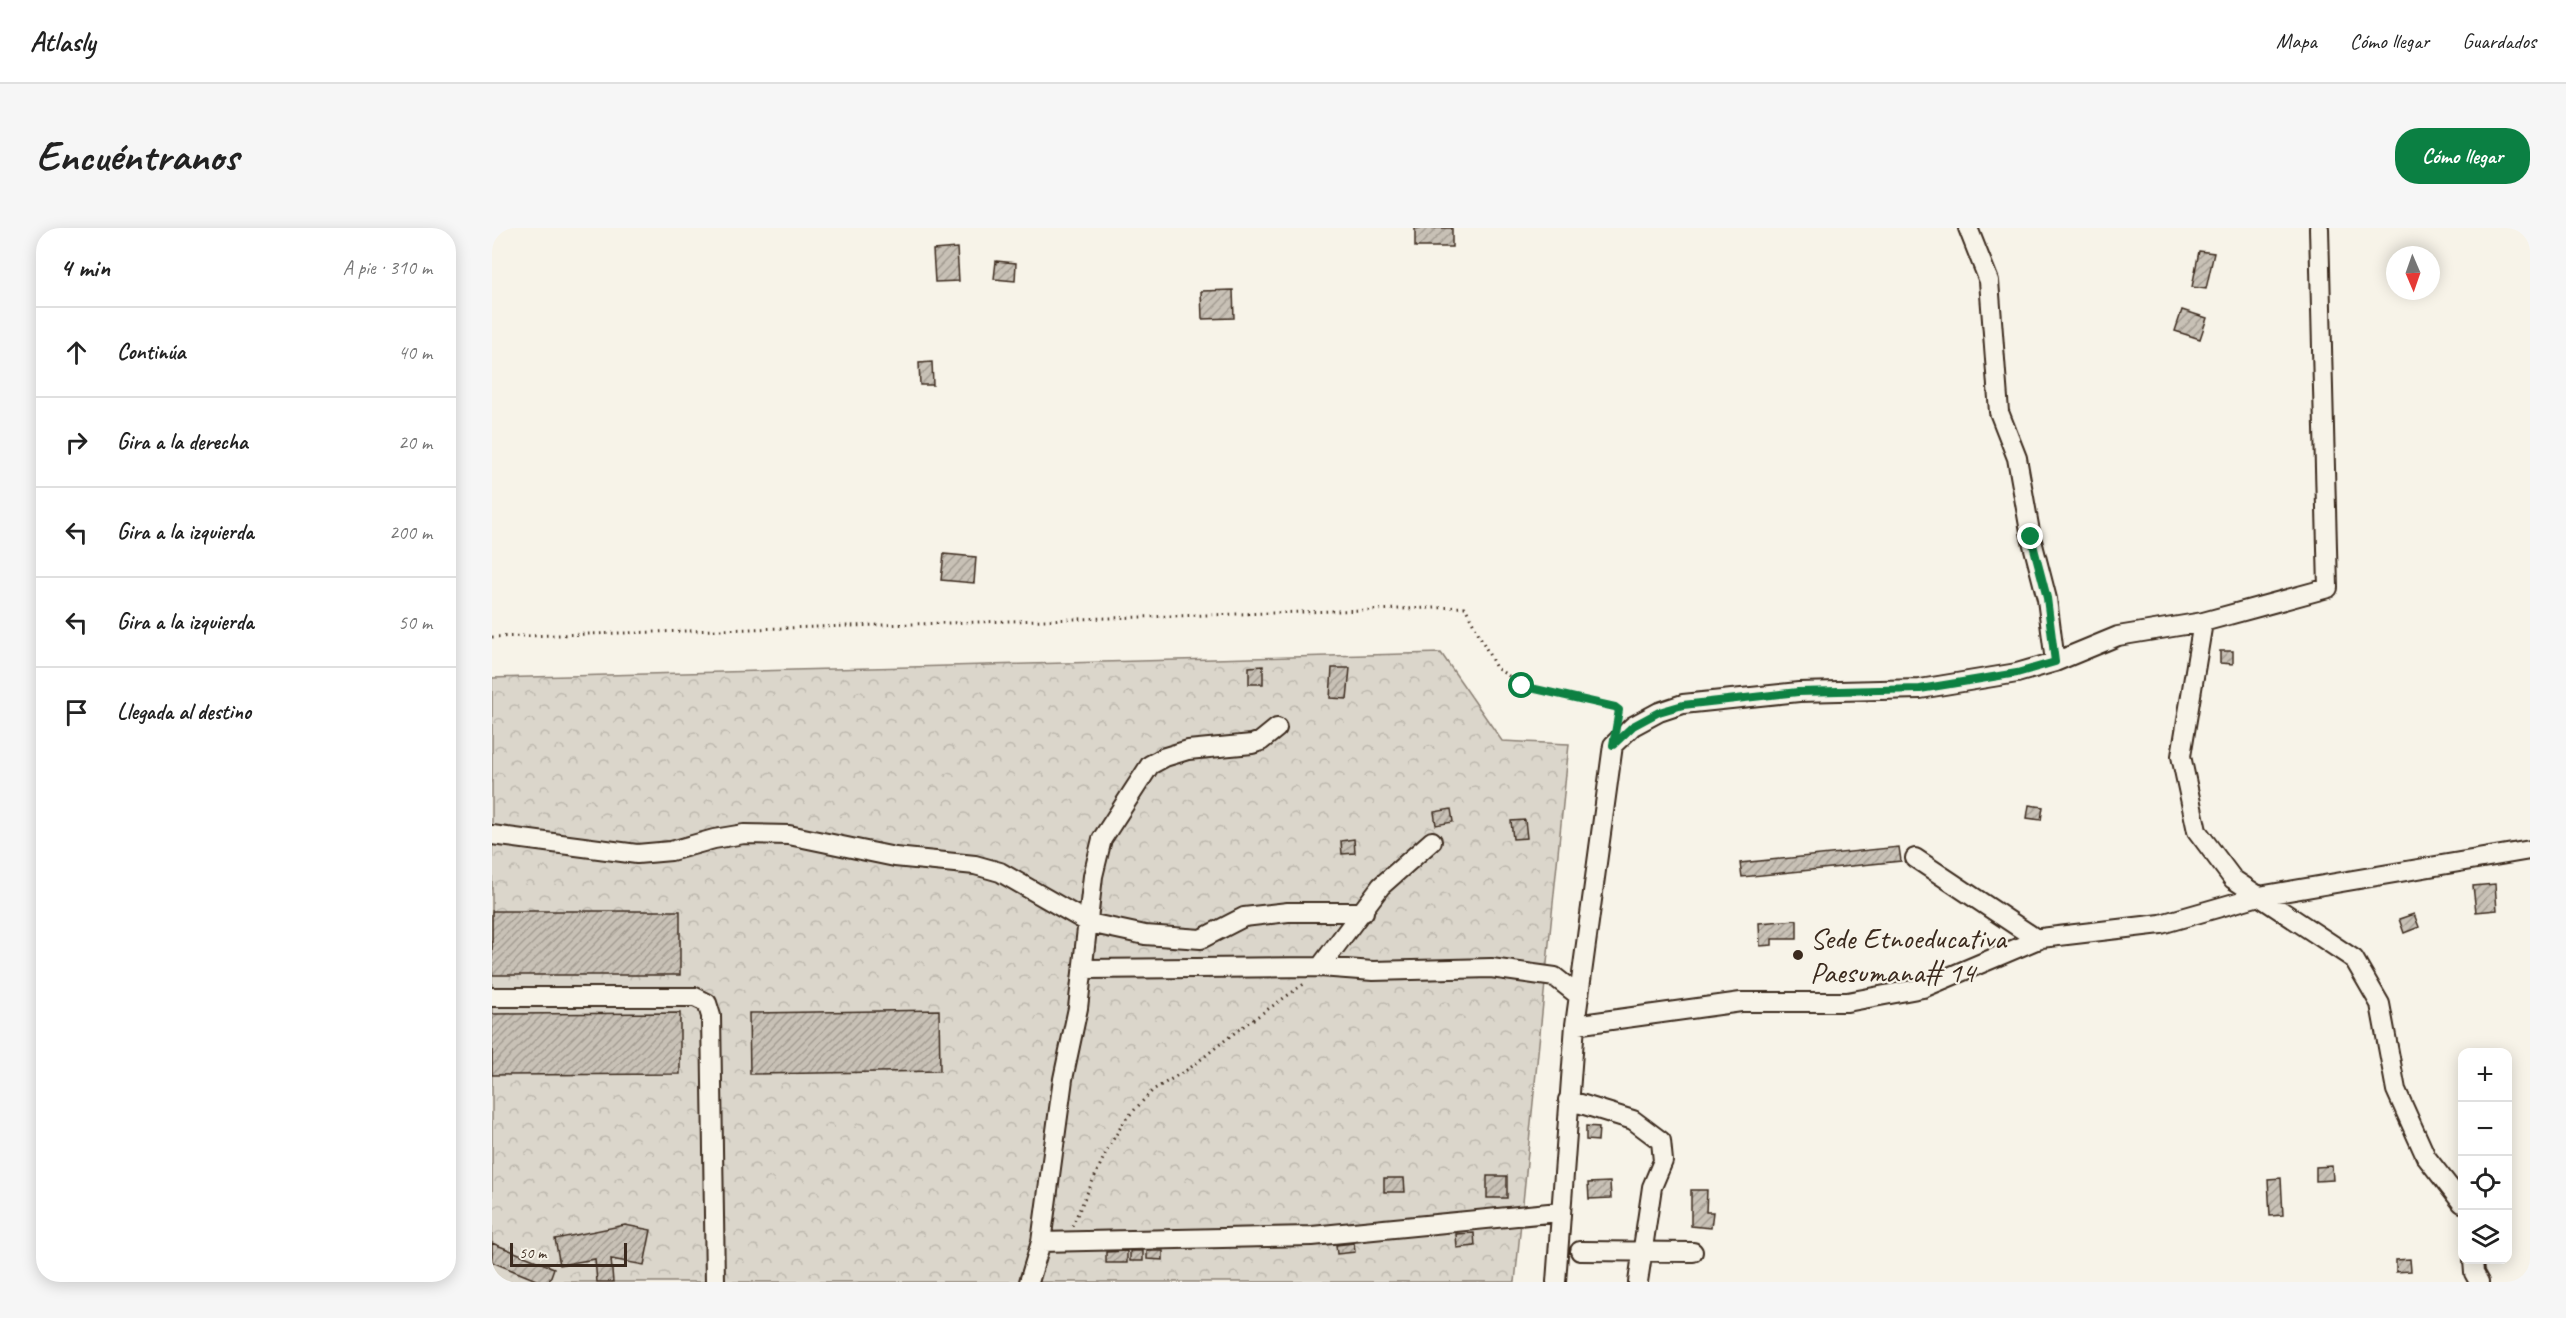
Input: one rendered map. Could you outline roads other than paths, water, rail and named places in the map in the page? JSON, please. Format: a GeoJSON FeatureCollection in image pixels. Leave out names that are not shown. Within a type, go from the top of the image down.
{"type":"FeatureCollection","features":[{"type":"Feature","properties":{"kind":"street"},"geometry":{"type":"LineString","coordinates":[[1968,228],[1989,281],[1999,411],[2017,458],[2031,537],[2047,598],[2055,662]]}},
{"type":"Feature","properties":{"kind":"street"},"geometry":{"type":"LineString","coordinates":[[1556,1282],[1559,1212],[1575,1025],[1613,745],[1633,726],[1659,712],[1683,705],[1798,692],[1920,689],[2017,673],[2055,662],[2118,636],[2203,622],[2328,588],[2319,228]]}},
{"type":"Feature","properties":{"kind":"street"},"geometry":{"type":"LineString","coordinates":[[2203,622],[2181,756],[2197,831],[2233,879],[2354,959],[2380,1004],[2396,1090],[2426,1157],[2458,1197]]}},
{"type":"Feature","properties":{"kind":"street"},"geometry":{"type":"LineString","coordinates":[[1029,1282],[1041,1242],[1063,1079],[1078,1008],[1093,876],[1102,839],[1150,765],[1165,757],[1188,750],[1252,744],[1261,741],[1277,728]]}},
{"type":"Feature","properties":{"kind":"street"},"geometry":{"type":"LineString","coordinates":[[492,835],[638,854],[671,851],[714,839],[744,834],[789,835],[896,857],[975,865],[1000,872],[1089,923],[1144,935],[1201,939],[1244,916],[1288,912],[1364,912]]}},
{"type":"Feature","properties":{"kind":"street"},"geometry":{"type":"LineString","coordinates":[[1320,967],[1364,912],[1381,886],[1432,841]]}},
{"type":"Feature","properties":{"kind":"street"},"geometry":{"type":"LineString","coordinates":[[1575,1025],[1741,1002],[1847,1002],[1923,988],[2038,940],[2161,924],[2259,896],[2530,850]]}},
{"type":"Feature","properties":{"kind":"street"},"geometry":{"type":"LineString","coordinates":[[1915,858],[2038,940]]}},
{"type":"Feature","properties":{"kind":"street"},"geometry":{"type":"LineString","coordinates":[[1083,969],[1320,967],[1373,971],[1491,968],[1555,977],[1579,996]]}},
{"type":"Feature","properties":{"kind":"street"},"geometry":{"type":"LineString","coordinates":[[492,997],[695,997],[707,1003],[711,1016],[715,1282]]}},
{"type":"Feature","properties":{"kind":"street"},"geometry":{"type":"LineString","coordinates":[[1568,1100],[1633,1120],[1661,1141],[1663,1161],[1652,1187],[1638,1282]]}},
{"type":"Feature","properties":{"kind":"street"},"geometry":{"type":"LineString","coordinates":[[1041,1242],[1312,1236],[1559,1212]]}},
{"type":"Feature","properties":{"kind":"street"},"geometry":{"type":"LineString","coordinates":[[1580,1251],[1693,1252]]}},
{"type":"Feature","properties":{"kind":"street"},"geometry":{"type":"LineString","coordinates":[[2473,1264],[2474,1273],[2479,1282]]}},
{"type":"Feature","properties":{"kind":"place","name":"Sede Etnoeducativa Paesumana# 14"},"geometry":{"type":"Point","coordinates":[1798,955]}}]}
